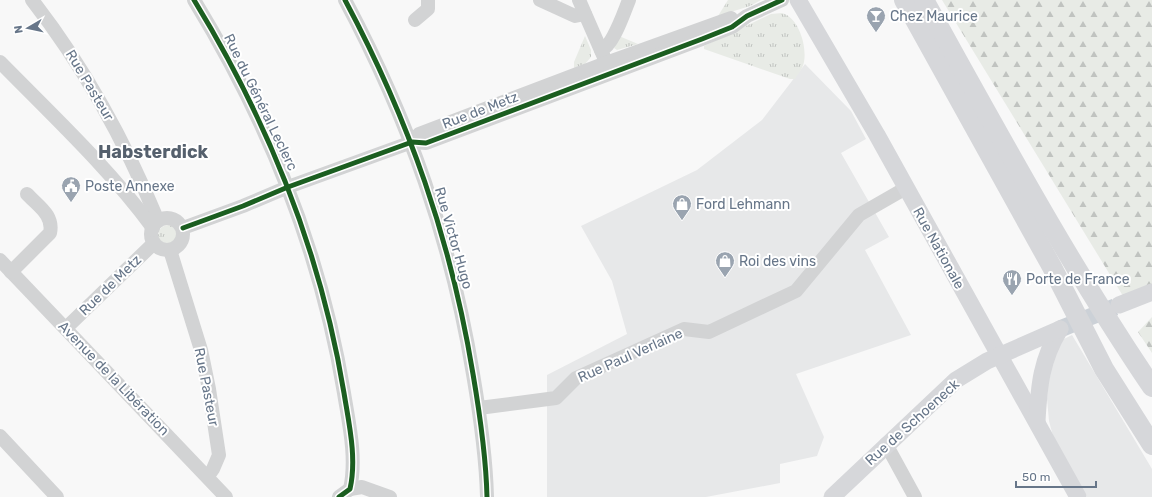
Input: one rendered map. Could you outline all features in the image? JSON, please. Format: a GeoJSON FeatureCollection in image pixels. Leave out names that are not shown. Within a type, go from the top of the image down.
{"type":"FeatureCollection","features":[{"type":"Feature","properties":{"kind":"highway"},"geometry":{"type":"LineString","coordinates":[[904,0],[1052,267],[1104,369],[1152,445]]}},
{"type":"Feature","properties":{"kind":"highway"},"geometry":{"type":"LineString","coordinates":[[924,0],[1018,170],[1117,336],[1152,387]]}},
{"type":"Feature","properties":{"kind":"highway"},"geometry":{"type":"LineString","coordinates":[[1052,267],[1103,349],[1152,420]]}},
{"type":"Feature","properties":{"kind":"highway"},"geometry":{"type":"LineString","coordinates":[[1117,336],[1152,376]]}},
{"type":"Feature","properties":{"kind":"main road","name":"Rue Nationale"},"geometry":{"type":"LineString","coordinates":[[798,0],[856,97],[1078,497]]}},
{"type":"Feature","properties":{"kind":"main road"},"geometry":{"type":"LineString","coordinates":[[1119,305],[1152,292]]}},
{"type":"Feature","properties":{"kind":"main road","name":"Rue de Schoeneck"},"geometry":{"type":"LineString","coordinates":[[832,497],[886,444],[956,380],[999,355],[1060,329],[1050,346],[1044,362],[1039,386],[1037,421]]}},
{"type":"Feature","properties":{"kind":"street","name":"Rue Pasteur"},"geometry":{"type":"LineString","coordinates":[[32,0],[71,52],[111,118],[139,174],[155,224],[152,238],[154,243]]}},
{"type":"Feature","properties":{"kind":"street","name":"Rue du Général Leclerc"},"geometry":{"type":"LineString","coordinates":[[194,0],[240,80],[276,155],[320,283],[333,334],[351,443],[353,474],[344,494]]}},
{"type":"Feature","properties":{"kind":"street","name":"Rue Victor Hugo"},"geometry":{"type":"LineString","coordinates":[[345,0],[376,60],[412,142],[444,240],[458,292],[479,408],[486,460],[487,497]]}},
{"type":"Feature","properties":{"kind":"street"},"geometry":{"type":"LineString","coordinates":[[415,20],[428,9],[428,0]]}},
{"type":"Feature","properties":{"kind":"street"},"geometry":{"type":"LineString","coordinates":[[540,0],[575,16],[585,14]]}},
{"type":"Feature","properties":{"kind":"street"},"geometry":{"type":"LineString","coordinates":[[579,0],[609,68]]}},
{"type":"Feature","properties":{"kind":"street"},"geometry":{"type":"LineString","coordinates":[[601,50],[605,48],[612,38],[629,0]]}},
{"type":"Feature","properties":{"kind":"street","name":"Rue de Metz"},"geometry":{"type":"LineString","coordinates":[[183,228],[243,206],[288,187],[412,142],[426,143],[485,115],[633,59],[725,30],[747,16],[782,0]]}},
{"type":"Feature","properties":{"kind":"street"},"geometry":{"type":"LineString","coordinates":[[0,62],[85,149],[139,210],[155,224],[162,218],[172,218],[176,220],[183,228],[183,238],[174,249],[161,249],[154,243]]}},
{"type":"Feature","properties":{"kind":"street","name":"Rue Paul Verlaine"},"geometry":{"type":"LineString","coordinates":[[479,408],[556,398],[576,378],[684,329],[709,332],[796,291],[859,215],[906,188]]}},
{"type":"Feature","properties":{"kind":"street"},"geometry":{"type":"LineString","coordinates":[[11,272],[50,233],[52,225],[49,218],[27,194]]}},
{"type":"Feature","properties":{"kind":"street","name":"Rue de Metz"},"geometry":{"type":"LineString","coordinates":[[66,328],[154,243]]}},
{"type":"Feature","properties":{"kind":"street","name":"Rue Pasteur"},"geometry":{"type":"LineString","coordinates":[[170,250],[200,350],[209,389],[219,455],[208,476]]}},
{"type":"Feature","properties":{"kind":"street","name":"Avenue de la Libération"},"geometry":{"type":"LineString","coordinates":[[0,260],[208,476],[226,497]]}},
{"type":"Feature","properties":{"kind":"street"},"geometry":{"type":"LineString","coordinates":[[0,436],[57,497]]}},
{"type":"Feature","properties":{"kind":"street"},"geometry":{"type":"LineString","coordinates":[[886,444],[915,497]]}},
{"type":"Feature","properties":{"kind":"street"},"geometry":{"type":"LineString","coordinates":[[344,494],[362,486],[390,497]]}},
{"type":"Feature","properties":{"kind":"shaded area"},"geometry":{"type":"Polygon","coordinates":[[[805,64],[851,111],[866,139],[841,153],[889,237],[865,250],[911,335],[796,374],[824,437],[817,456],[780,464],[780,483],[706,497],[547,497],[547,375],[627,334],[612,281],[581,226],[697,170],[762,120],[805,64]]]}},
{"type":"Feature","properties":{"kind":"shaded area"},"geometry":{"type":"Polygon","coordinates":[[[1072,335],[1152,469],[1152,497],[1087,497],[1054,440],[1049,421],[1047,399],[1049,373],[1055,351],[1064,339],[1072,335]]]}},
{"type":"Feature","properties":{"kind":"green space"},"geometry":{"type":"Polygon","coordinates":[[[728,0],[761,0],[750,6],[718,16],[728,0]]]}},
{"type":"Feature","properties":{"kind":"green space"},"geometry":{"type":"Polygon","coordinates":[[[942,0],[1152,0],[1152,285],[1123,296],[942,0]]]}},
{"type":"Feature","properties":{"kind":"green space"},"geometry":{"type":"Polygon","coordinates":[[[782,13],[788,16],[797,26],[803,41],[805,56],[804,62],[802,69],[795,79],[790,79],[704,49],[704,46],[771,14],[782,13]]]}},
{"type":"Feature","properties":{"kind":"green space"},"geometry":{"type":"Polygon","coordinates":[[[585,36],[591,50],[591,57],[585,64],[574,68],[574,62],[585,36]]]}},
{"type":"Feature","properties":{"kind":"green space"},"geometry":{"type":"Polygon","coordinates":[[[619,36],[638,44],[617,50],[614,48],[619,36]]]}},
{"type":"Feature","properties":{"kind":"green space"},"geometry":{"type":"Polygon","coordinates":[[[168,225],[175,228],[178,235],[175,242],[168,245],[161,242],[158,235],[161,228],[168,225]]]}},
{"type":"Feature","properties":{"kind":"green space"},"geometry":{"type":"Polygon","coordinates":[[[1152,317],[1152,353],[1138,332],[1152,317]]]}},
{"type":"Feature","properties":{"kind":"tunnel"},"geometry":{"type":"LineString","coordinates":[[1060,329],[1115,307]]}},
{"type":"Feature","properties":{"kind":"cycle path"},"geometry":{"type":"LineString","coordinates":[[194,0],[221,46],[268,141],[288,189],[306,239],[321,290],[334,341],[352,441],[353,465],[350,489],[339,497]]}},
{"type":"Feature","properties":{"kind":"cycle path"},"geometry":{"type":"LineString","coordinates":[[345,0],[389,90],[408,136],[440,228],[464,324],[473,374],[482,435],[487,497]]}},
{"type":"Feature","properties":{"kind":"cycle path"},"geometry":{"type":"LineString","coordinates":[[183,228],[243,206],[288,187],[412,142],[426,143],[702,39],[732,27],[747,16],[782,0]]}},
{"type":"Feature","properties":{"kind":"place","name":"Chez Maurice"},"geometry":{"type":"Point","coordinates":[876,33]}},
{"type":"Feature","properties":{"kind":"place","name":"Poste Annexe"},"geometry":{"type":"Point","coordinates":[71,203]}},
{"type":"Feature","properties":{"kind":"place","name":"Ford Lehmann"},"geometry":{"type":"Point","coordinates":[682,221]}},
{"type":"Feature","properties":{"kind":"place","name":"Roi des vins"},"geometry":{"type":"Point","coordinates":[725,278]}},
{"type":"Feature","properties":{"kind":"place","name":"Porte de France"},"geometry":{"type":"Point","coordinates":[1012,296]}},
{"type":"Feature","properties":{"kind":"district","name":"Habsterdick"},"geometry":{"type":"Point","coordinates":[153,152]}}]}
